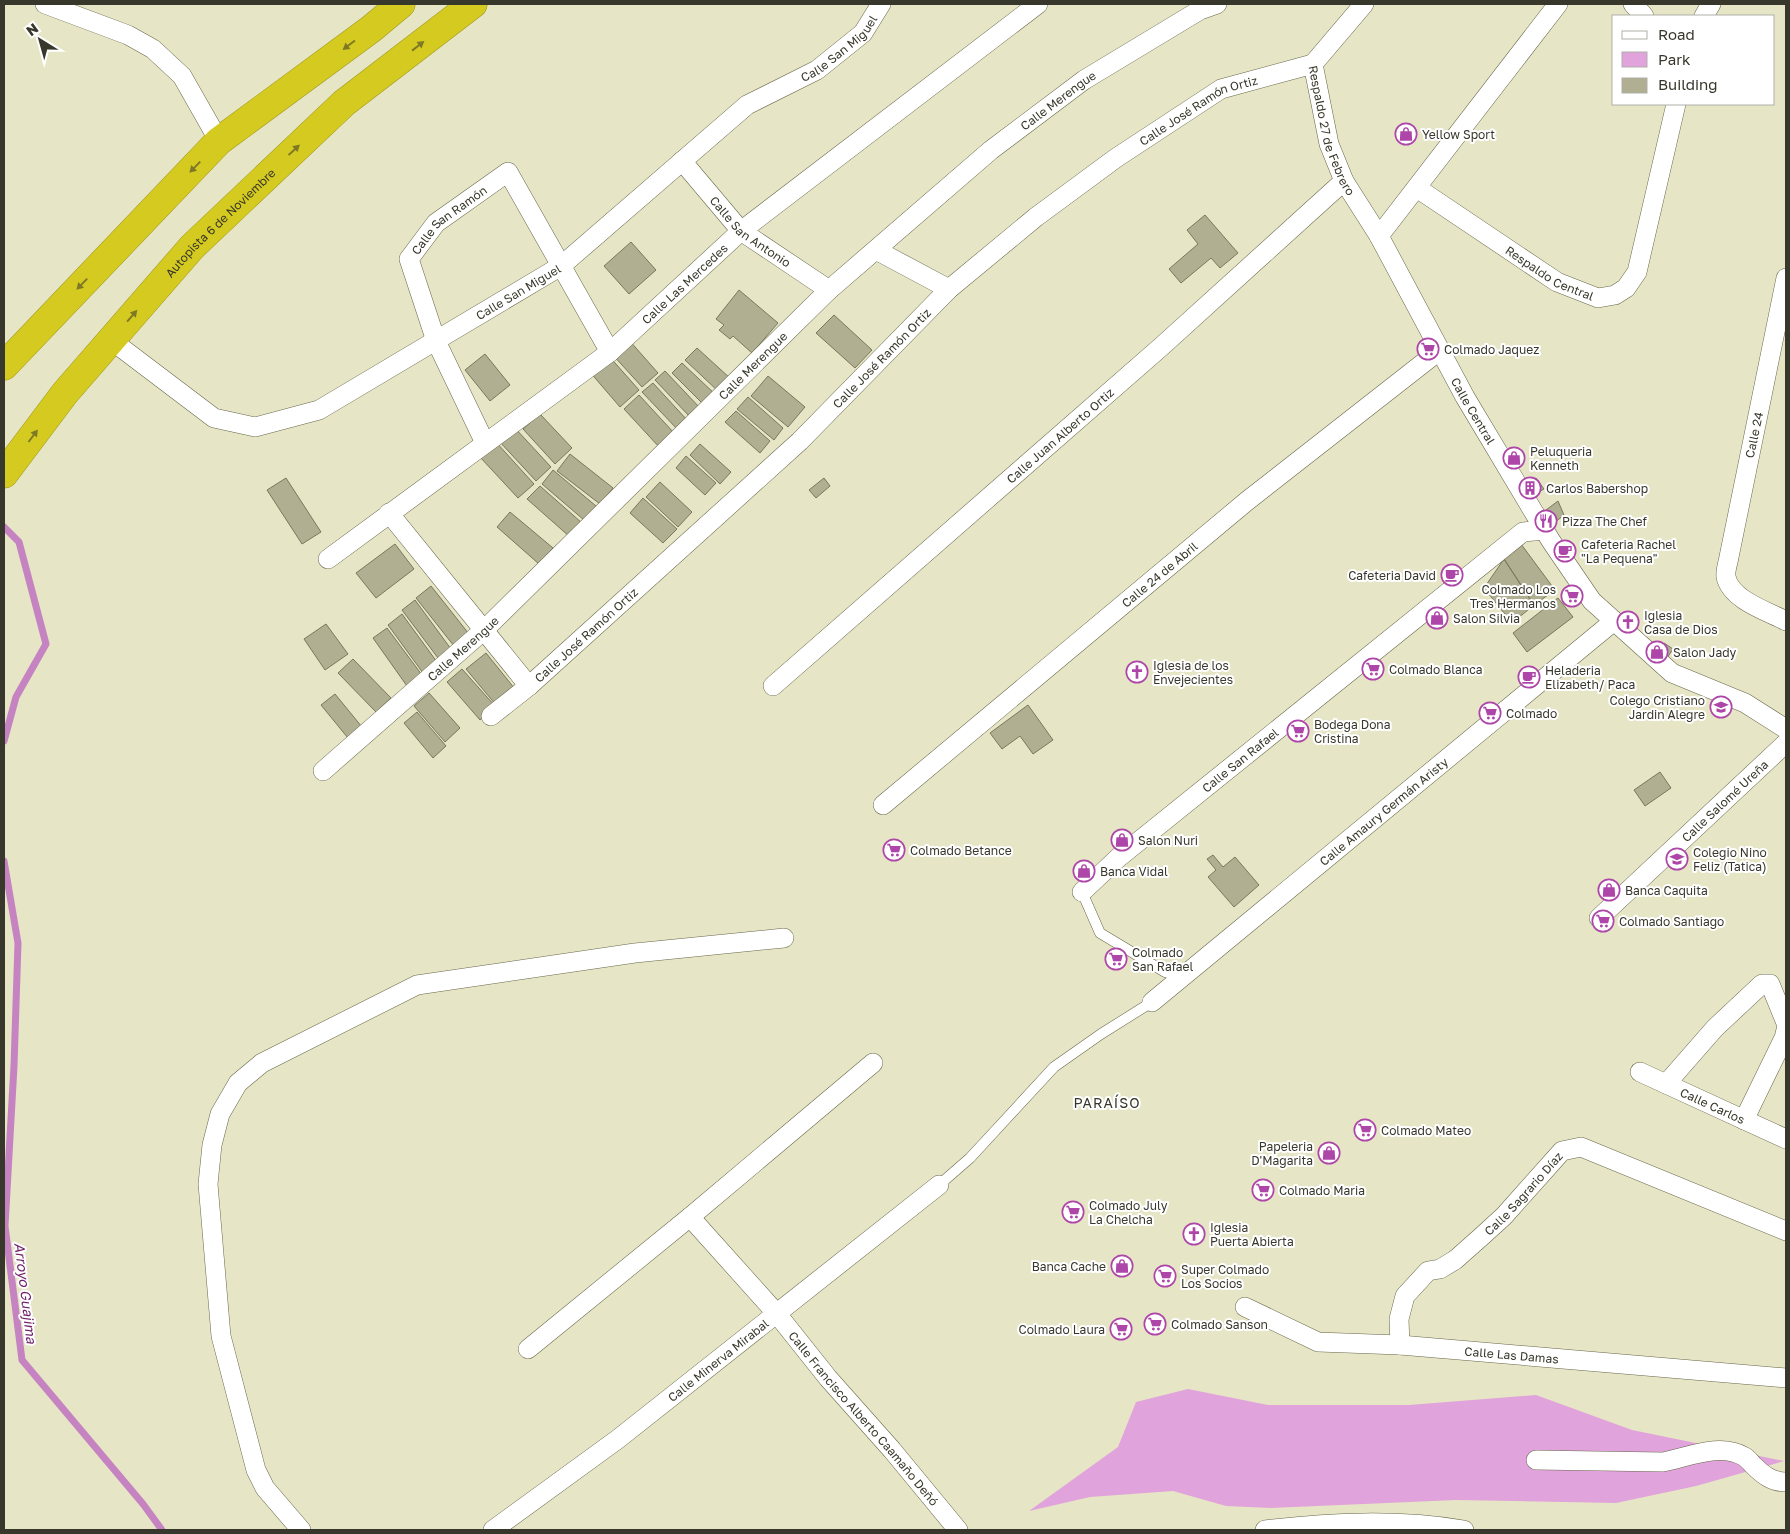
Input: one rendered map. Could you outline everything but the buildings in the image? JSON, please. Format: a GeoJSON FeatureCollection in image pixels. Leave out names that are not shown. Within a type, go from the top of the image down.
{"type":"FeatureCollection","features":[{"type":"Feature","properties":{"kind":"highway"},"geometry":{"type":"LineString","coordinates":[[4,365],[219,141],[402,4]]}},
{"type":"Feature","properties":{"kind":"highway","name":"Autopista 6 de Noviembre"},"geometry":{"type":"LineString","coordinates":[[4,474],[66,393],[192,247],[344,103],[473,4]]}},
{"type":"Feature","properties":{"kind":"street"},"geometry":{"type":"LineString","coordinates":[[45,4],[128,35],[153,49],[182,76],[219,141]]}},
{"type":"Feature","properties":{"kind":"street","name":"Calle San Miguel"},"geometry":{"type":"LineString","coordinates":[[111,340],[214,418],[255,427],[319,410],[561,266],[747,105],[817,70],[863,33],[881,4]]}},
{"type":"Feature","properties":{"kind":"street","name":"Calle Las Mercedes"},"geometry":{"type":"LineString","coordinates":[[328,558],[610,352],[741,232],[1038,4]]}},
{"type":"Feature","properties":{"kind":"street","name":"Calle Merengue"},"geometry":{"type":"LineString","coordinates":[[323,771],[484,630],[829,290],[990,150],[1084,80],[1200,10],[1217,4]]}},
{"type":"Feature","properties":{"kind":"street","name":"Respaldo 27 de Febrero"},"geometry":{"type":"LineString","coordinates":[[1364,4],[1313,64],[1328,144],[1344,181],[1379,236]]}},
{"type":"Feature","properties":{"kind":"street"},"geometry":{"type":"LineString","coordinates":[[1379,236],[1558,4]]}},
{"type":"Feature","properties":{"kind":"street"},"geometry":{"type":"LineString","coordinates":[[1633,4],[1643,15]]}},
{"type":"Feature","properties":{"kind":"street"},"geometry":{"type":"LineString","coordinates":[[1705,15],[1711,4]]}},
{"type":"Feature","properties":{"kind":"street","name":"Calle José Ramón Ortiz"},"geometry":{"type":"LineString","coordinates":[[491,716],[529,686],[800,441],[950,289],[1036,217],[1108,164],[1221,89],[1313,64]]}},
{"type":"Feature","properties":{"kind":"street","name":"Respaldo Central"},"geometry":{"type":"LineString","coordinates":[[1417,188],[1557,282],[1598,298],[1614,295],[1626,288],[1637,272],[1676,105]]}},
{"type":"Feature","properties":{"kind":"street","name":"Calle San Antonio"},"geometry":{"type":"LineString","coordinates":[[682,161],[741,232],[829,290]]}},
{"type":"Feature","properties":{"kind":"street","name":"Calle San Ramón"},"geometry":{"type":"LineString","coordinates":[[485,443],[436,341],[409,258],[436,223],[508,172],[561,266]]}},
{"type":"Feature","properties":{"kind":"street","name":"Calle Juan Alberto Ortiz"},"geometry":{"type":"LineString","coordinates":[[773,686],[1154,353],[1344,181]]}},
{"type":"Feature","properties":{"kind":"street","name":"Calle Central"},"geometry":{"type":"LineString","coordinates":[[1379,236],[1465,397],[1545,530],[1592,601],[1672,673],[1746,703],[1786,730]]}},
{"type":"Feature","properties":{"kind":"street"},"geometry":{"type":"LineString","coordinates":[[876,250],[950,289]]}},
{"type":"Feature","properties":{"kind":"street"},"geometry":{"type":"LineString","coordinates":[[561,266],[610,352]]}},
{"type":"Feature","properties":{"kind":"street","name":"Calle 24"},"geometry":{"type":"LineString","coordinates":[[1786,278],[1728,557],[1726,576],[1732,591],[1740,598],[1786,621]]}},
{"type":"Feature","properties":{"kind":"street","name":"Calle 24 de Abril"},"geometry":{"type":"LineString","coordinates":[[883,805],[1247,500],[1440,350]]}},
{"type":"Feature","properties":{"kind":"street"},"geometry":{"type":"LineString","coordinates":[[389,512],[529,686]]}},
{"type":"Feature","properties":{"kind":"street","name":"Calle San Rafael"},"geometry":{"type":"LineString","coordinates":[[1082,892],[1146,835],[1523,532],[1545,530]]}},
{"type":"Feature","properties":{"kind":"street","name":"Calle Amaury Germán Aristy"},"geometry":{"type":"LineString","coordinates":[[1152,1002],[1614,621]]}},
{"type":"Feature","properties":{"kind":"street","name":"Calle Salomé Ureña"},"geometry":{"type":"LineString","coordinates":[[1599,918],[1786,743]]}},
{"type":"Feature","properties":{"kind":"street"},"geometry":{"type":"LineString","coordinates":[[301,1530],[271,1496],[256,1470],[221,1336],[208,1184],[212,1145],[220,1114],[238,1083],[262,1063],[417,985],[634,953],[784,938]]}},
{"type":"Feature","properties":{"kind":"street"},"geometry":{"type":"LineString","coordinates":[[1666,1084],[1715,1028],[1762,984],[1770,984],[1786,1023]]}},
{"type":"Feature","properties":{"kind":"street"},"geometry":{"type":"LineString","coordinates":[[1744,1120],[1784,1038],[1786,1030]]}},
{"type":"Feature","properties":{"kind":"street"},"geometry":{"type":"LineString","coordinates":[[528,1349],[690,1217],[873,1063]]}},
{"type":"Feature","properties":{"kind":"street","name":"Calle Carlos"},"geometry":{"type":"LineString","coordinates":[[1640,1072],[1786,1139]]}},
{"type":"Feature","properties":{"kind":"street","name":"Calle Sagrario Díaz"},"geometry":{"type":"LineString","coordinates":[[1400,1345],[1399,1319],[1405,1296],[1428,1271],[1440,1269],[1455,1260],[1504,1216],[1562,1152],[1582,1147],[1786,1230]]}},
{"type":"Feature","properties":{"kind":"street","name":"Calle Minerva Mirabal"},"geometry":{"type":"LineString","coordinates":[[493,1530],[618,1439],[939,1185]]}},
{"type":"Feature","properties":{"kind":"street","name":"Calle Francisco Alberto Caamaño Deñó"},"geometry":{"type":"LineString","coordinates":[[690,1217],[778,1314],[828,1378],[905,1465],[958,1530]]}},
{"type":"Feature","properties":{"kind":"street","name":"Calle Las Damas"},"geometry":{"type":"LineString","coordinates":[[1245,1307],[1318,1342],[1400,1345],[1786,1378]]}},
{"type":"Feature","properties":{"kind":"street"},"geometry":{"type":"LineString","coordinates":[[1536,1460],[1662,1462],[1697,1453],[1725,1451],[1746,1457],[1761,1473],[1776,1482],[1786,1482]]}},
{"type":"Feature","properties":{"kind":"street"},"geometry":{"type":"LineString","coordinates":[[1265,1530],[1373,1522],[1464,1530]]}},
{"type":"Feature","properties":{"kind":"lane"},"geometry":{"type":"LineString","coordinates":[[1082,892],[1100,933],[1165,972],[1182,977]]}},
{"type":"Feature","properties":{"kind":"lane"},"geometry":{"type":"LineString","coordinates":[[939,1185],[970,1158],[1054,1067],[1101,1034],[1152,1002]]}},
{"type":"Feature","properties":{"kind":"green space"},"geometry":{"type":"Polygon","coordinates":[[[1188,1389],[1268,1405],[1409,1405],[1536,1395],[1632,1430],[1784,1461],[1696,1486],[1616,1503],[1456,1500],[1271,1508],[1226,1506],[1173,1491],[1090,1497],[1029,1511],[1118,1447],[1136,1402],[1188,1389]]]}},
{"type":"Feature","properties":{"kind":"waterway","name":"Arroyo Guajima"},"geometry":{"type":"LineString","coordinates":[[4,527],[19,542],[46,644],[16,697],[4,741]]}},
{"type":"Feature","properties":{"kind":"waterway","name":"Arroyo Guajima"},"geometry":{"type":"LineString","coordinates":[[4,861],[18,943],[14,1066],[5,1226],[22,1360],[143,1504],[162,1530]]}},
{"type":"Feature","properties":{"kind":"place","name":"Yellow Sport"},"geometry":{"type":"Point","coordinates":[1406,134]}},
{"type":"Feature","properties":{"kind":"place","name":"Colmado Jaquez"},"geometry":{"type":"Point","coordinates":[1428,349]}},
{"type":"Feature","properties":{"kind":"place","name":"Peluqueria Kenneth"},"geometry":{"type":"Point","coordinates":[1514,458]}},
{"type":"Feature","properties":{"kind":"place","name":"Carlos Babershop"},"geometry":{"type":"Point","coordinates":[1530,488]}},
{"type":"Feature","properties":{"kind":"place","name":"Pizza The Chef"},"geometry":{"type":"Point","coordinates":[1546,521]}},
{"type":"Feature","properties":{"kind":"place","name":"Cafeteria Rachel \"La Pequena\""},"geometry":{"type":"Point","coordinates":[1565,551]}},
{"type":"Feature","properties":{"kind":"place","name":"Cafeteria David"},"geometry":{"type":"Point","coordinates":[1452,575]}},
{"type":"Feature","properties":{"kind":"place","name":"Colmado Los Tres Hermanos"},"geometry":{"type":"Point","coordinates":[1572,596]}},
{"type":"Feature","properties":{"kind":"place","name":"Salon Silvia"},"geometry":{"type":"Point","coordinates":[1437,618]}},
{"type":"Feature","properties":{"kind":"place","name":"Iglesia Casa de Dios"},"geometry":{"type":"Point","coordinates":[1628,622]}},
{"type":"Feature","properties":{"kind":"place","name":"Salon Jady"},"geometry":{"type":"Point","coordinates":[1657,652]}},
{"type":"Feature","properties":{"kind":"place","name":"Colmado Blanca"},"geometry":{"type":"Point","coordinates":[1373,669]}},
{"type":"Feature","properties":{"kind":"place","name":"Iglesia de los Envejecientes"},"geometry":{"type":"Point","coordinates":[1137,672]}},
{"type":"Feature","properties":{"kind":"place","name":"Heladeria Elizabeth/ Paca"},"geometry":{"type":"Point","coordinates":[1529,677]}},
{"type":"Feature","properties":{"kind":"place","name":"Colego Cristiano Jardin Alegre"},"geometry":{"type":"Point","coordinates":[1721,707]}},
{"type":"Feature","properties":{"kind":"place","name":"Colmado"},"geometry":{"type":"Point","coordinates":[1490,713]}},
{"type":"Feature","properties":{"kind":"place","name":"Bodega Dona Cristina"},"geometry":{"type":"Point","coordinates":[1298,731]}},
{"type":"Feature","properties":{"kind":"place","name":"Salon Nuri"},"geometry":{"type":"Point","coordinates":[1122,840]}},
{"type":"Feature","properties":{"kind":"place","name":"Colmado Betance"},"geometry":{"type":"Point","coordinates":[894,850]}},
{"type":"Feature","properties":{"kind":"place","name":"Colegio Nino Feliz (Tatica)"},"geometry":{"type":"Point","coordinates":[1677,859]}},
{"type":"Feature","properties":{"kind":"place","name":"Banca Vidal"},"geometry":{"type":"Point","coordinates":[1084,871]}},
{"type":"Feature","properties":{"kind":"place","name":"Banca Caquita"},"geometry":{"type":"Point","coordinates":[1609,890]}},
{"type":"Feature","properties":{"kind":"place","name":"Colmado Santiago"},"geometry":{"type":"Point","coordinates":[1603,921]}},
{"type":"Feature","properties":{"kind":"place","name":"Colmado San Rafael"},"geometry":{"type":"Point","coordinates":[1116,959]}},
{"type":"Feature","properties":{"kind":"place","name":"Colmado Mateo"},"geometry":{"type":"Point","coordinates":[1365,1130]}},
{"type":"Feature","properties":{"kind":"place","name":"Papeleria D'Magarita"},"geometry":{"type":"Point","coordinates":[1329,1153]}},
{"type":"Feature","properties":{"kind":"place","name":"Colmado Maria"},"geometry":{"type":"Point","coordinates":[1263,1190]}},
{"type":"Feature","properties":{"kind":"place","name":"Colmado July La Chelcha"},"geometry":{"type":"Point","coordinates":[1073,1212]}},
{"type":"Feature","properties":{"kind":"place","name":"Iglesia Puerta Abierta"},"geometry":{"type":"Point","coordinates":[1194,1234]}},
{"type":"Feature","properties":{"kind":"place","name":"Banca Cache"},"geometry":{"type":"Point","coordinates":[1122,1266]}},
{"type":"Feature","properties":{"kind":"place","name":"Super Colmado Los Socios"},"geometry":{"type":"Point","coordinates":[1165,1276]}},
{"type":"Feature","properties":{"kind":"place","name":"Colmado Sanson"},"geometry":{"type":"Point","coordinates":[1155,1324]}},
{"type":"Feature","properties":{"kind":"place","name":"Colmado Laura"},"geometry":{"type":"Point","coordinates":[1121,1329]}},
{"type":"Feature","properties":{"kind":"district","name":"PARAÍSO"},"geometry":{"type":"Point","coordinates":[1107,1102]}}]}
